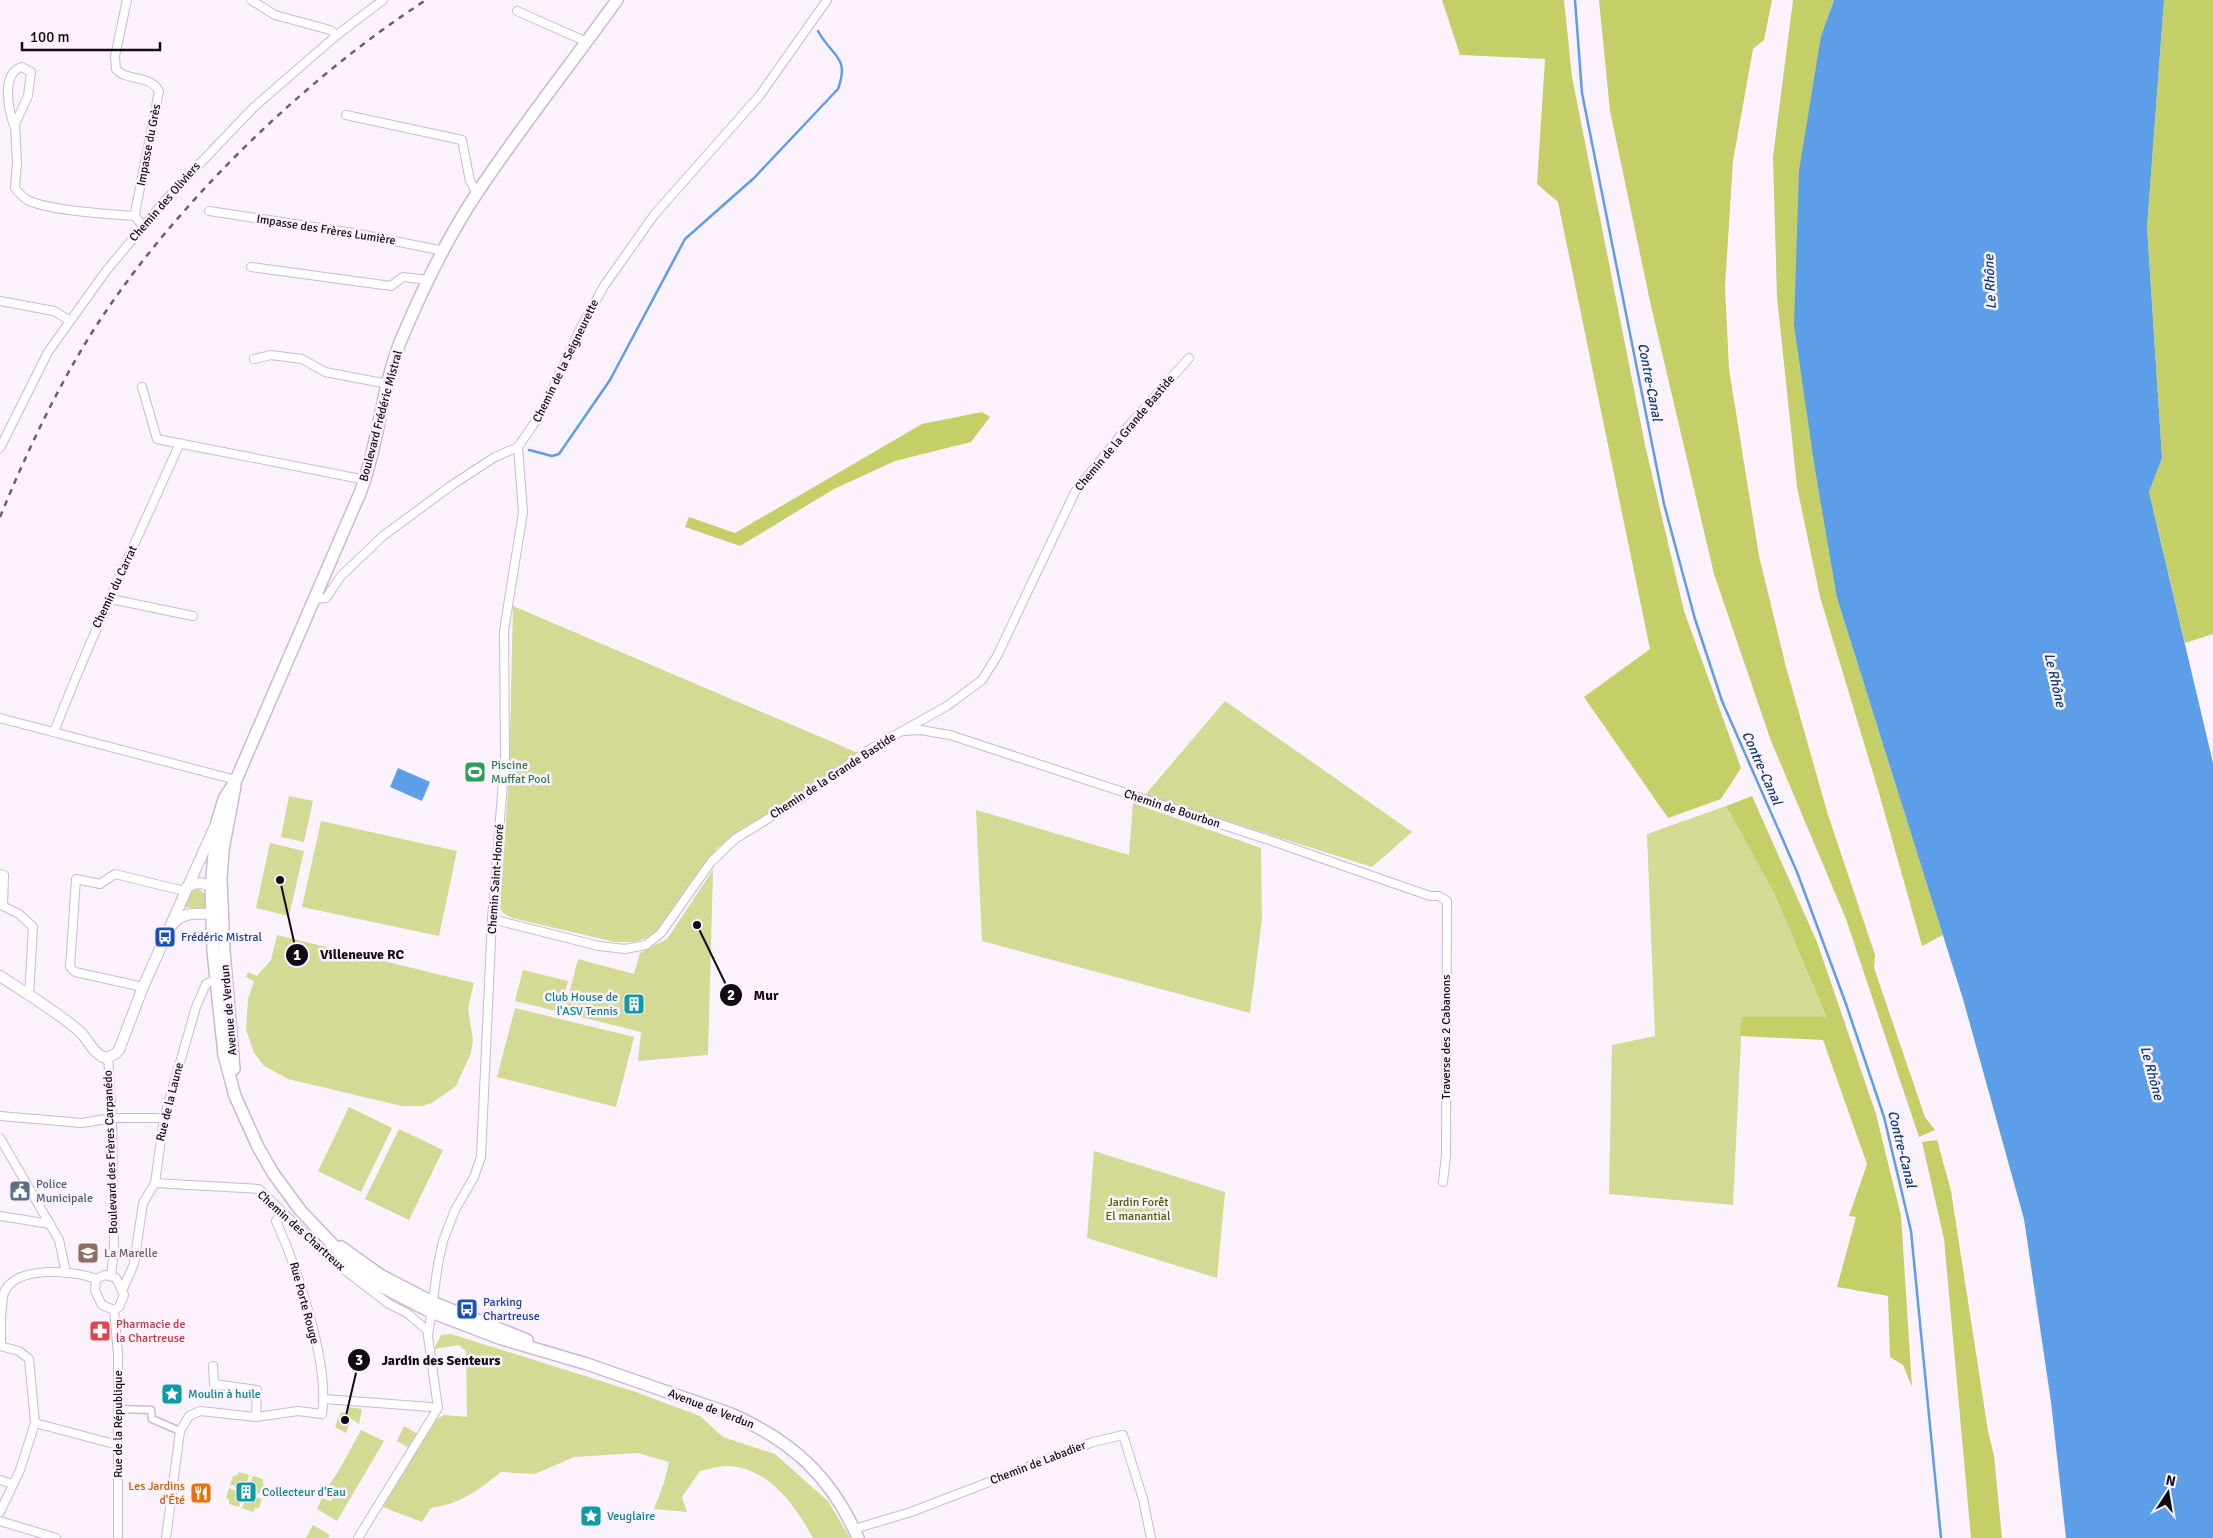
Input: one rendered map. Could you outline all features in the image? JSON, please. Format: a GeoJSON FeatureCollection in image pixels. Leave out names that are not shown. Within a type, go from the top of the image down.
{"type":"FeatureCollection","features":[{"type":"Feature","properties":{"kind":"main road","name":"Boulevard Frédéric Mistral"},"geometry":{"type":"LineString","coordinates":[[216,908],[211,887],[217,822],[224,799],[236,780],[366,480],[388,384],[400,343],[429,280],[477,193],[617,0]]}},
{"type":"Feature","properties":{"kind":"main road","name":"Boulevard Frédéric Mistral"},"geometry":{"type":"LineString","coordinates":[[216,908],[223,850],[236,780]]}},
{"type":"Feature","properties":{"kind":"main road","name":"Avenue de Verdun"},"geometry":{"type":"LineString","coordinates":[[216,908],[216,979],[224,1055],[235,1096],[258,1147],[273,1173],[300,1210],[354,1267],[377,1284],[500,1338],[587,1364],[731,1414],[773,1435],[819,1473],[845,1510],[856,1533]]}},
{"type":"Feature","properties":{"kind":"main road","name":"Avenue de Verdun"},"geometry":{"type":"LineString","coordinates":[[216,908],[234,1072],[245,1117]]}},
{"type":"Feature","properties":{"kind":"street","name":"Impasse du Grès"},"geometry":{"type":"LineString","coordinates":[[127,0],[116,56],[116,69],[123,74],[153,83],[159,91],[135,216]]}},
{"type":"Feature","properties":{"kind":"street"},"geometry":{"type":"LineString","coordinates":[[251,0],[275,15],[330,30],[337,35]]}},
{"type":"Feature","properties":{"kind":"street","name":"Chemin des Oliviers"},"geometry":{"type":"LineString","coordinates":[[0,448],[48,352],[68,320],[181,182],[230,130],[337,35],[382,0]]}},
{"type":"Feature","properties":{"kind":"street","name":"Chemin de la Seigneurette"},"geometry":{"type":"LineString","coordinates":[[518,447],[542,412],[580,329],[604,286],[654,215],[760,95],[827,0]]}},
{"type":"Feature","properties":{"kind":"street"},"geometry":{"type":"LineString","coordinates":[[517,11],[586,42]]}},
{"type":"Feature","properties":{"kind":"street"},"geometry":{"type":"LineString","coordinates":[[15,128],[28,96],[31,78],[31,72],[22,67],[13,73],[8,90],[8,110],[15,128],[18,163],[15,188],[19,194],[28,200],[42,204],[107,214],[135,216],[143,227]]}},
{"type":"Feature","properties":{"kind":"street"},"geometry":{"type":"LineString","coordinates":[[346,115],[462,140],[470,181],[477,193]]}},
{"type":"Feature","properties":{"kind":"street","name":"Impasse des Frères Lumière"},"geometry":{"type":"LineString","coordinates":[[209,211],[354,234],[444,251]]}},
{"type":"Feature","properties":{"kind":"street"},"geometry":{"type":"LineString","coordinates":[[251,267],[391,286],[403,276],[429,280]]}},
{"type":"Feature","properties":{"kind":"street"},"geometry":{"type":"LineString","coordinates":[[0,301],[54,312],[68,320]]}},
{"type":"Feature","properties":{"kind":"street"},"geometry":{"type":"LineString","coordinates":[[254,358],[271,354],[302,359],[325,372],[388,384]]}},
{"type":"Feature","properties":{"kind":"street","name":"Chemin de la Grande Bastide"},"geometry":{"type":"LineString","coordinates":[[492,919],[599,946],[625,949],[646,945],[661,933],[711,862],[735,839],[803,797],[870,749],[947,706],[982,680],[997,656],[1075,492],[1125,430],[1188,358]]}},
{"type":"Feature","properties":{"kind":"street"},"geometry":{"type":"LineString","coordinates":[[142,387],[157,439],[366,480]]}},
{"type":"Feature","properties":{"kind":"street","name":"Chemin du Carrat"},"geometry":{"type":"LineString","coordinates":[[54,732],[89,644],[180,443]]}},
{"type":"Feature","properties":{"kind":"street"},"geometry":{"type":"LineString","coordinates":[[315,600],[326,598],[342,576],[383,536],[452,485],[495,457],[518,447]]}},
{"type":"Feature","properties":{"kind":"street","name":"Chemin Saint-Honoré"},"geometry":{"type":"LineString","coordinates":[[432,1307],[443,1241],[481,1157],[492,919],[505,757],[504,631],[523,512],[518,447]]}},
{"type":"Feature","properties":{"kind":"street"},"geometry":{"type":"LineString","coordinates":[[111,599],[193,616]]}},
{"type":"Feature","properties":{"kind":"street"},"geometry":{"type":"LineString","coordinates":[[0,718],[236,780]]}},
{"type":"Feature","properties":{"kind":"street","name":"Chemin de Bourbon"},"geometry":{"type":"LineString","coordinates":[[903,731],[920,730],[950,735],[1269,840],[1430,896],[1439,896]]}},
{"type":"Feature","properties":{"kind":"street","name":"Boulevard Frédéric Mistral"},"geometry":{"type":"LineString","coordinates":[[108,1057],[114,1055],[119,1050],[143,986],[217,822]]}},
{"type":"Feature","properties":{"kind":"street"},"geometry":{"type":"LineString","coordinates":[[0,874],[4,875],[1,906],[19,914],[33,927],[29,995]]}},
{"type":"Feature","properties":{"kind":"street"},"geometry":{"type":"LineString","coordinates":[[143,986],[75,972],[70,967],[76,879],[100,884],[115,874],[185,890],[192,884],[200,883],[211,887]]}},
{"type":"Feature","properties":{"kind":"street","name":"Traverse des 2 Cabanons"},"geometry":{"type":"LineString","coordinates":[[1439,896],[1447,901],[1446,1155],[1443,1182]]}},
{"type":"Feature","properties":{"kind":"street"},"geometry":{"type":"LineString","coordinates":[[170,927],[178,918],[185,915],[216,908]]}},
{"type":"Feature","properties":{"kind":"street"},"geometry":{"type":"LineString","coordinates":[[0,976],[68,1022],[82,1033],[101,1056],[108,1057]]}},
{"type":"Feature","properties":{"kind":"street","name":"Rue de la Laune"},"geometry":{"type":"LineString","coordinates":[[123,1289],[134,1264],[144,1203],[156,1183],[155,1172],[164,1118],[199,997],[206,984],[216,979]]}},
{"type":"Feature","properties":{"kind":"street","name":"Boulevard des Frères Carpanédo"},"geometry":{"type":"LineString","coordinates":[[108,1057],[112,1118],[114,1250],[111,1276]]}},
{"type":"Feature","properties":{"kind":"street"},"geometry":{"type":"LineString","coordinates":[[0,1116],[82,1123],[112,1118],[164,1118]]}},
{"type":"Feature","properties":{"kind":"street"},"geometry":{"type":"LineString","coordinates":[[0,1138],[62,1247],[66,1273]]}},
{"type":"Feature","properties":{"kind":"street","name":"Chemin des Chartreux"},"geometry":{"type":"LineString","coordinates":[[156,1183],[259,1189],[334,1262],[389,1304],[407,1312],[428,1330]]}},
{"type":"Feature","properties":{"kind":"street","name":"Rue Porte Rouge"},"geometry":{"type":"LineString","coordinates":[[282,1213],[276,1221],[290,1251],[315,1338],[324,1398]]}},
{"type":"Feature","properties":{"kind":"street"},"geometry":{"type":"LineString","coordinates":[[0,1216],[50,1224]]}},
{"type":"Feature","properties":{"kind":"street"},"geometry":{"type":"LineString","coordinates":[[0,1512],[13,1484],[36,1423],[29,1359],[19,1352],[0,1346],[1,1310],[4,1293],[14,1280],[31,1274],[66,1273],[96,1280]]}},
{"type":"Feature","properties":{"kind":"street"},"geometry":{"type":"LineString","coordinates":[[100,1276],[111,1276],[123,1289],[122,1302],[114,1310],[107,1309],[98,1300],[95,1291],[96,1280],[100,1276]]}},
{"type":"Feature","properties":{"kind":"street"},"geometry":{"type":"LineString","coordinates":[[358,1538],[438,1408],[428,1330],[432,1307]]}},
{"type":"Feature","properties":{"kind":"street","name":"Rue de la République"},"geometry":{"type":"LineString","coordinates":[[114,1310],[118,1354],[118,1538]]}},
{"type":"Feature","properties":{"kind":"street"},"geometry":{"type":"LineString","coordinates":[[213,1366],[214,1384],[257,1390],[256,1417]]}},
{"type":"Feature","properties":{"kind":"street"},"geometry":{"type":"LineString","coordinates":[[166,1538],[180,1430],[189,1416],[200,1411],[256,1417],[298,1412],[322,1414],[324,1398],[431,1407]]}},
{"type":"Feature","properties":{"kind":"street"},"geometry":{"type":"LineString","coordinates":[[118,1409],[151,1410],[152,1419],[180,1430]]}},
{"type":"Feature","properties":{"kind":"street"},"geometry":{"type":"LineString","coordinates":[[36,1423],[118,1445]]}},
{"type":"Feature","properties":{"kind":"street","name":"Chemin de Labadier"},"geometry":{"type":"LineString","coordinates":[[856,1533],[1093,1442],[1111,1436],[1123,1436],[1143,1499],[1150,1538]]}},
{"type":"Feature","properties":{"kind":"street"},"geometry":{"type":"LineString","coordinates":[[0,1480],[13,1484]]}},
{"type":"Feature","properties":{"kind":"street"},"geometry":{"type":"LineString","coordinates":[[0,1521],[56,1538]]}},
{"type":"Feature","properties":{"kind":"green space"},"geometry":{"type":"Polygon","coordinates":[[[1442,0],[1564,0],[1572,77],[1645,445],[1684,611],[1741,768],[1721,799],[1668,818],[1584,697],[1650,649],[1558,202],[1537,184],[1545,59],[1460,55],[1442,0]]]}},
{"type":"Feature","properties":{"kind":"green space"},"geometry":{"type":"Polygon","coordinates":[[[1599,0],[1772,0],[1764,40],[1753,49],[1733,161],[1725,287],[1729,369],[1759,556],[1786,667],[1828,815],[1875,955],[1874,968],[1925,1117],[1935,1130],[1919,1137],[1846,919],[1771,741],[1714,574],[1651,306],[1610,111],[1599,0]]]}},
{"type":"Feature","properties":{"kind":"green space"},"geometry":{"type":"Polygon","coordinates":[[[1793,0],[1834,0],[1821,36],[1837,598],[1943,935],[1922,946],[1879,793],[1820,597],[1797,487],[1777,297],[1773,157],[1793,0]]]}},
{"type":"Feature","properties":{"kind":"green space"},"geometry":{"type":"Polygon","coordinates":[[[2164,0],[2213,0],[2213,634],[2185,643],[2149,492],[2162,458],[2147,227],[2164,0]]]}},
{"type":"Feature","properties":{"kind":"green space"},"geometry":{"type":"Polygon","coordinates":[[[982,412],[990,417],[971,442],[895,461],[834,489],[740,546],[685,527],[689,517],[735,533],[922,424],[982,412]]]}},
{"type":"Feature","properties":{"kind":"green space"},"geometry":{"type":"Polygon","coordinates":[[[513,606],[858,753],[717,848],[669,921],[658,932],[644,939],[633,942],[615,942],[512,918],[503,913],[500,907],[509,776],[513,606]]]}},
{"type":"Feature","properties":{"kind":"green space"},"geometry":{"type":"Polygon","coordinates":[[[1225,701],[1412,832],[1372,867],[1145,795],[1225,701]]]}},
{"type":"Feature","properties":{"kind":"green space"},"geometry":{"type":"Polygon","coordinates":[[[289,796],[313,801],[304,842],[281,837],[289,796]]]}},
{"type":"Feature","properties":{"kind":"green space"},"geometry":{"type":"Polygon","coordinates":[[[1752,796],[1817,942],[1876,1114],[1901,1216],[1912,1387],[1903,1365],[1890,1357],[1888,1296],[1837,1287],[1856,1217],[1849,1216],[1867,1164],[1823,1040],[1740,1036],[1742,1017],[1826,1017],[1774,893],[1726,806],[1752,796]]]}},
{"type":"Feature","properties":{"kind":"green space"},"geometry":{"type":"Polygon","coordinates":[[[1133,803],[1261,848],[1262,919],[1250,1013],[982,941],[976,810],[1129,855],[1133,803]]]}},
{"type":"Feature","properties":{"kind":"green space"},"geometry":{"type":"Polygon","coordinates":[[[1726,806],[1774,893],[1826,1018],[1742,1018],[1733,1205],[1609,1194],[1612,1045],[1655,1036],[1647,834],[1726,806]]]}},
{"type":"Feature","properties":{"kind":"green space"},"geometry":{"type":"Polygon","coordinates":[[[321,821],[457,851],[439,936],[302,907],[321,821]]]}},
{"type":"Feature","properties":{"kind":"green space"},"geometry":{"type":"Polygon","coordinates":[[[270,843],[304,851],[289,916],[256,908],[270,843]]]}},
{"type":"Feature","properties":{"kind":"green space"},"geometry":{"type":"Polygon","coordinates":[[[713,870],[708,1055],[638,1061],[641,1032],[564,1013],[578,959],[634,974],[640,953],[667,939],[713,870]]]}},
{"type":"Feature","properties":{"kind":"green space"},"geometry":{"type":"Polygon","coordinates":[[[199,889],[207,896],[206,907],[203,909],[184,907],[191,891],[199,889]]]}},
{"type":"Feature","properties":{"kind":"green space"},"geometry":{"type":"Polygon","coordinates":[[[277,935],[474,983],[468,1008],[473,1040],[471,1053],[456,1086],[432,1103],[422,1106],[402,1106],[288,1079],[264,1066],[254,1053],[246,1030],[248,999],[254,981],[246,977],[248,972],[257,976],[271,960],[277,935]]]}},
{"type":"Feature","properties":{"kind":"green space"},"geometry":{"type":"Polygon","coordinates":[[[523,970],[568,981],[560,1012],[515,1001],[523,970]]]}},
{"type":"Feature","properties":{"kind":"green space"},"geometry":{"type":"Polygon","coordinates":[[[515,1008],[634,1037],[616,1107],[497,1077],[515,1008]]]}},
{"type":"Feature","properties":{"kind":"green space"},"geometry":{"type":"Polygon","coordinates":[[[349,1107],[392,1128],[361,1192],[318,1171],[349,1107]]]}},
{"type":"Feature","properties":{"kind":"green space"},"geometry":{"type":"Polygon","coordinates":[[[399,1129],[443,1150],[409,1220],[365,1199],[399,1129]]]}},
{"type":"Feature","properties":{"kind":"green space"},"geometry":{"type":"Polygon","coordinates":[[[1937,1140],[1951,1191],[1988,1431],[1994,1456],[2002,1538],[1971,1538],[1944,1239],[1922,1142],[1937,1140]]]}},
{"type":"Feature","properties":{"kind":"green space","name":"Jardin Forêt El manantial"},"geometry":{"type":"Polygon","coordinates":[[[1094,1151],[1225,1192],[1217,1278],[1087,1238],[1094,1151]]]}},
{"type":"Feature","properties":{"kind":"green space"},"geometry":{"type":"Polygon","coordinates":[[[451,1334],[633,1391],[700,1416],[723,1437],[775,1454],[828,1501],[850,1538],[813,1538],[798,1513],[779,1490],[755,1473],[742,1468],[724,1466],[700,1471],[682,1497],[687,1512],[654,1509],[664,1483],[669,1462],[638,1453],[574,1457],[535,1474],[501,1472],[469,1495],[452,1503],[431,1508],[422,1522],[383,1507],[431,1422],[444,1415],[467,1417],[466,1351],[459,1345],[434,1349],[441,1335],[451,1334]]]}},
{"type":"Feature","properties":{"kind":"green space"},"geometry":{"type":"Polygon","coordinates":[[[348,1407],[362,1409],[359,1424],[351,1419],[346,1433],[335,1427],[341,1412],[347,1413],[348,1407]]]}},
{"type":"Feature","properties":{"kind":"green space"},"geometry":{"type":"Polygon","coordinates":[[[404,1426],[418,1434],[409,1448],[397,1441],[404,1426]]]}},
{"type":"Feature","properties":{"kind":"green space"},"geometry":{"type":"Polygon","coordinates":[[[361,1430],[384,1441],[337,1521],[317,1509],[322,1498],[331,1501],[333,1496],[324,1492],[338,1472],[361,1430]]]}},
{"type":"Feature","properties":{"kind":"green space"},"geometry":{"type":"Polygon","coordinates":[[[239,1472],[249,1475],[247,1482],[242,1482],[239,1487],[230,1485],[233,1476],[239,1472]]]}},
{"type":"Feature","properties":{"kind":"green space"},"geometry":{"type":"Polygon","coordinates":[[[253,1476],[263,1479],[263,1484],[266,1486],[263,1495],[255,1492],[255,1486],[250,1483],[253,1476]]]}},
{"type":"Feature","properties":{"kind":"green space"},"geometry":{"type":"Polygon","coordinates":[[[229,1488],[237,1491],[237,1497],[241,1500],[239,1507],[229,1504],[229,1500],[226,1497],[229,1488]]]}},
{"type":"Feature","properties":{"kind":"green space"},"geometry":{"type":"Polygon","coordinates":[[[253,1496],[262,1499],[259,1508],[255,1508],[253,1512],[242,1508],[245,1501],[250,1501],[253,1496]]]}},
{"type":"Feature","properties":{"kind":"green space"},"geometry":{"type":"Polygon","coordinates":[[[313,1525],[330,1535],[328,1538],[306,1538],[313,1525]]]}},
{"type":"Feature","properties":{"kind":"water","name":"Le Rhône"},"geometry":{"type":"Polygon","coordinates":[[[1834,0],[2164,0],[2147,227],[2162,458],[2149,492],[2213,763],[2213,1538],[2066,1538],[2051,1402],[2024,1219],[1963,999],[1837,598],[1814,463],[1794,325],[1799,171],[1821,36],[1834,0]]]}},
{"type":"Feature","properties":{"kind":"water"},"geometry":{"type":"Polygon","coordinates":[[[398,768],[430,782],[422,801],[390,787],[398,768]]]}},
{"type":"Feature","properties":{"kind":"waterway","name":"Contre-Canal"},"geometry":{"type":"LineString","coordinates":[[1575,0],[1582,93],[1664,504],[1695,619],[1722,701],[1797,872],[1846,1004],[1884,1117],[1911,1231],[1941,1538]]}},
{"type":"Feature","properties":{"kind":"waterway"},"geometry":{"type":"LineString","coordinates":[[529,450],[552,456],[559,454],[610,380],[685,239],[754,178],[838,89],[842,70],[841,63],[818,31]]}},
{"type":"Feature","properties":{"kind":"railway"},"geometry":{"type":"LineString","coordinates":[[0,517],[20,470],[65,378],[91,334],[123,287],[159,240],[241,150],[286,108],[379,32],[426,0]]}},
{"type":"Feature","properties":{"kind":"place","name":"Piscine Muffat Pool"},"geometry":{"type":"Point","coordinates":[475,772]}},
{"type":"Feature","properties":{"kind":"place","name":"Villeneuve RC"},"geometry":{"type":"Point","coordinates":[280,880]}},
{"type":"Feature","properties":{"kind":"place","name":"Mur"},"geometry":{"type":"Point","coordinates":[697,925]}},
{"type":"Feature","properties":{"kind":"place","name":"Frédéric Mistral"},"geometry":{"type":"Point","coordinates":[165,937]}},
{"type":"Feature","properties":{"kind":"place","name":"Club House de l'ASV Tennis"},"geometry":{"type":"Point","coordinates":[634,1004]}},
{"type":"Feature","properties":{"kind":"place","name":"Police Municipale"},"geometry":{"type":"Point","coordinates":[20,1191]}},
{"type":"Feature","properties":{"kind":"place","name":"La Marelle"},"geometry":{"type":"Point","coordinates":[88,1253]}},
{"type":"Feature","properties":{"kind":"place","name":"Parking Chartreuse"},"geometry":{"type":"Point","coordinates":[467,1309]}},
{"type":"Feature","properties":{"kind":"place","name":"Pharmacie de la Chartreuse"},"geometry":{"type":"Point","coordinates":[100,1331]}},
{"type":"Feature","properties":{"kind":"place","name":"Moulin à huile"},"geometry":{"type":"Point","coordinates":[172,1394]}},
{"type":"Feature","properties":{"kind":"place","name":"Jardin des Senteurs"},"geometry":{"type":"Point","coordinates":[345,1420]}},
{"type":"Feature","properties":{"kind":"place","name":"Collecteur d'Eau"},"geometry":{"type":"Point","coordinates":[246,1492]}},
{"type":"Feature","properties":{"kind":"place","name":"Les Jardins d'Été"},"geometry":{"type":"Point","coordinates":[201,1493]}},
{"type":"Feature","properties":{"kind":"place","name":"Veuglaire"},"geometry":{"type":"Point","coordinates":[591,1516]}}]}
